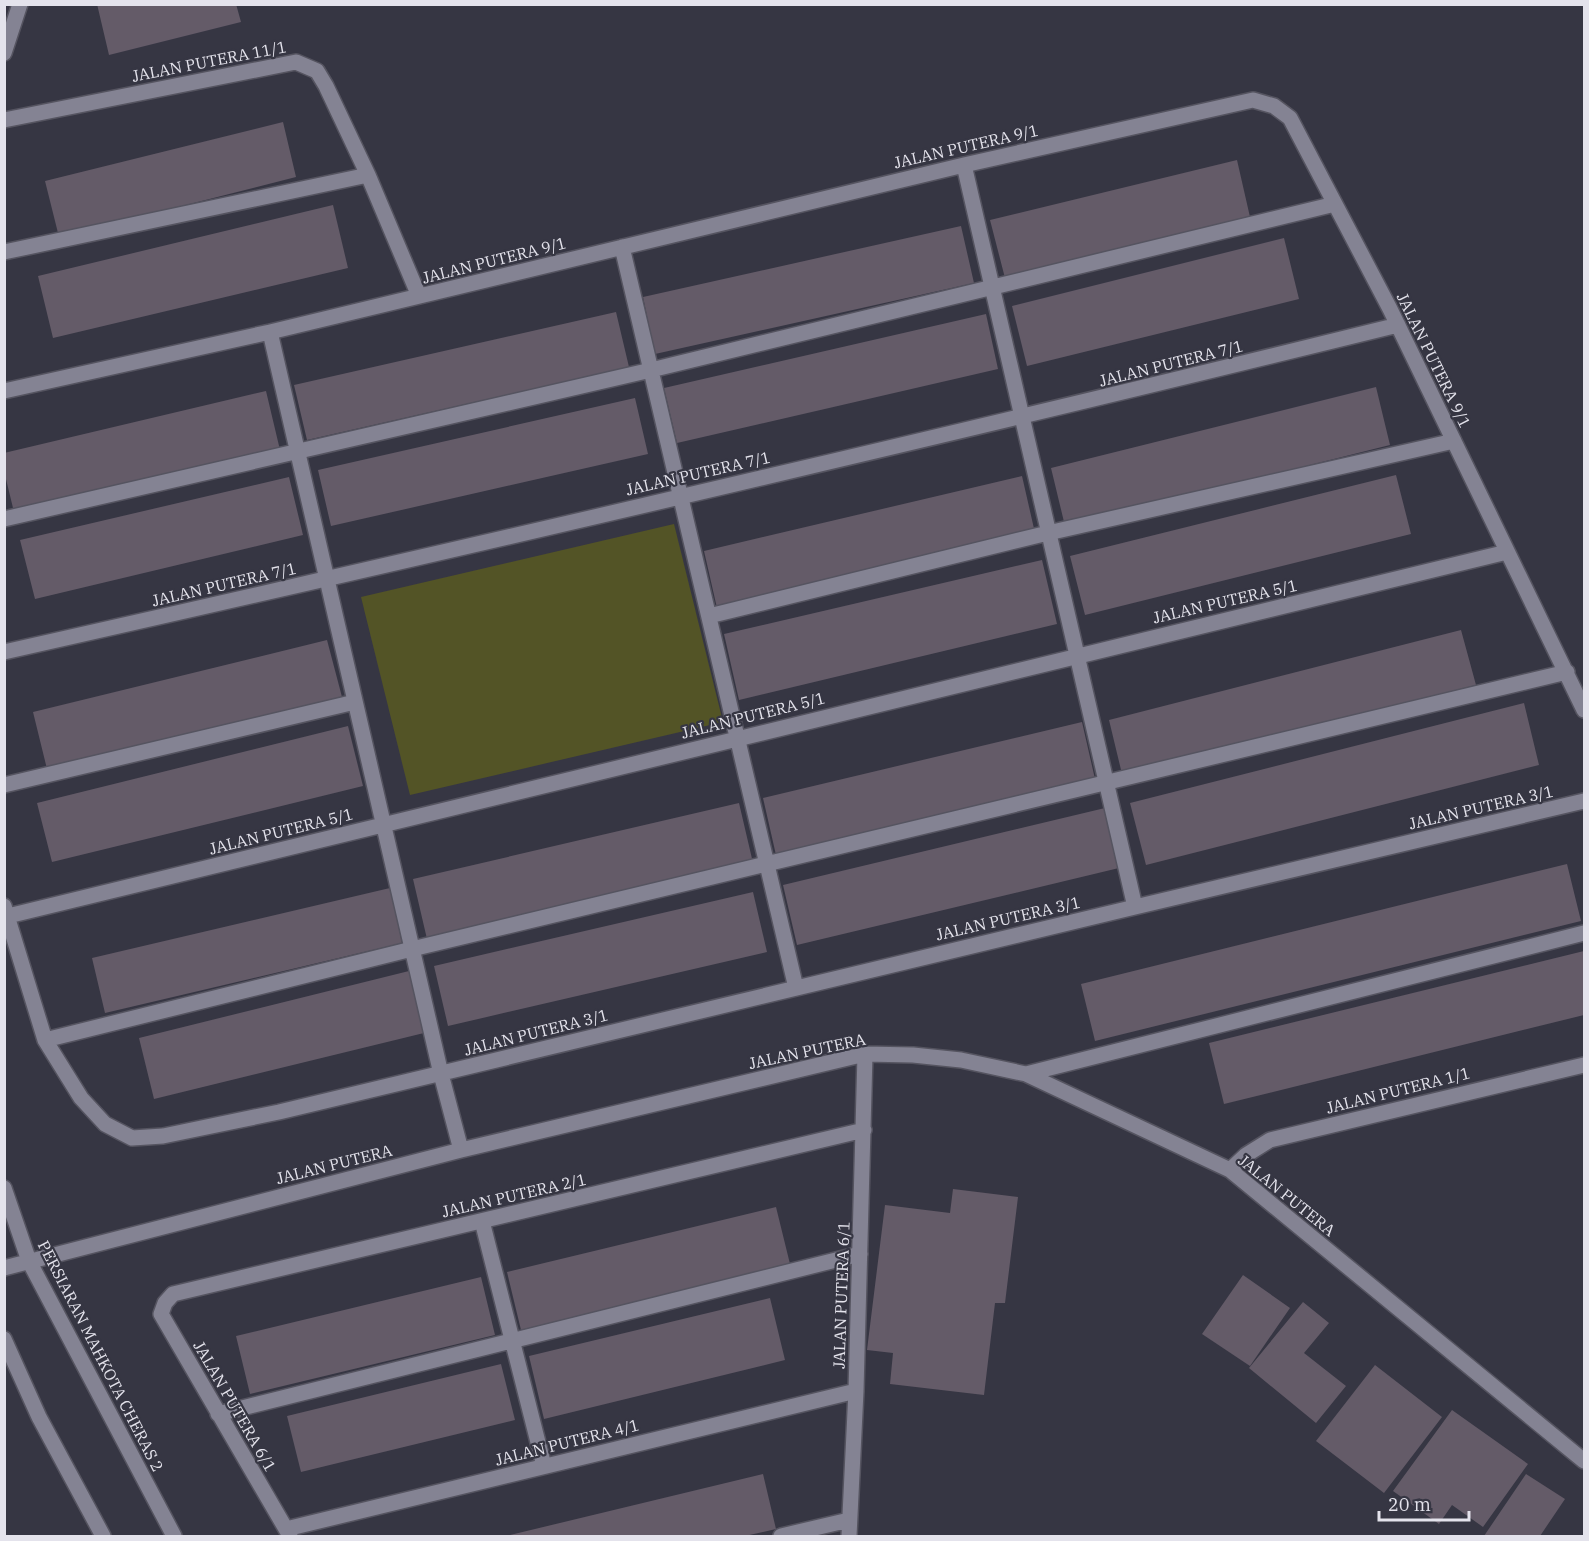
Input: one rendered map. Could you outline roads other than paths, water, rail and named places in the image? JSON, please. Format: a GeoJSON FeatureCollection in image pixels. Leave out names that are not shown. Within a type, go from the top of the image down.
{"type":"FeatureCollection","features":[{"type":"Feature","properties":{"kind":"street"},"geometry":{"type":"LineString","coordinates":[[4,53],[20,4]]}},
{"type":"Feature","properties":{"kind":"street","name":"JALAN PUTERA 11/1"},"geometry":{"type":"LineString","coordinates":[[4,120],[296,62],[317,71],[326,86],[368,175],[419,296]]}},
{"type":"Feature","properties":{"kind":"street","name":"JALAN PUTERA 9/1"},"geometry":{"type":"LineString","coordinates":[[4,392],[270,332],[964,165],[1253,100],[1274,106],[1290,118],[1398,325],[1584,710]]}},
{"type":"Feature","properties":{"kind":"street"},"geometry":{"type":"LineString","coordinates":[[964,165],[1135,907]]}},
{"type":"Feature","properties":{"kind":"street"},"geometry":{"type":"LineString","coordinates":[[4,252],[368,175]]}},
{"type":"Feature","properties":{"kind":"street"},"geometry":{"type":"LineString","coordinates":[[4,519],[651,370],[1335,204]]}},
{"type":"Feature","properties":{"kind":"street"},"geometry":{"type":"LineString","coordinates":[[622,247],[796,988]]}},
{"type":"Feature","properties":{"kind":"street","name":"JALAN PUTERA 7/1"},"geometry":{"type":"LineString","coordinates":[[4,652],[327,579],[1398,325]]}},
{"type":"Feature","properties":{"kind":"street"},"geometry":{"type":"LineString","coordinates":[[270,332],[441,1074],[461,1150]]}},
{"type":"Feature","properties":{"kind":"street"},"geometry":{"type":"LineString","coordinates":[[709,616],[1048,533],[1454,441]]}},
{"type":"Feature","properties":{"kind":"street","name":"JALAN PUTERA 5/1"},"geometry":{"type":"LineString","coordinates":[[6,911],[384,825],[1507,552]]}},
{"type":"Feature","properties":{"kind":"street"},"geometry":{"type":"LineString","coordinates":[[45,1040],[412,949],[1567,672]]}},
{"type":"Feature","properties":{"kind":"street"},"geometry":{"type":"LineString","coordinates":[[4,785],[355,702]]}},
{"type":"Feature","properties":{"kind":"street","name":"JALAN PUTERA 3/1"},"geometry":{"type":"LineString","coordinates":[[6,911],[45,1040],[81,1098],[105,1124],[132,1138],[163,1136],[279,1112],[441,1074],[1584,801]]}},
{"type":"Feature","properties":{"kind":"street"},"geometry":{"type":"LineString","coordinates":[[1026,1074],[1584,933]]}},
{"type":"Feature","properties":{"kind":"street","name":"JALAN PUTERA"},"geometry":{"type":"LineString","coordinates":[[4,1268],[461,1150],[865,1054],[913,1055],[960,1060],[1026,1074],[1230,1170],[1584,1461]]}},
{"type":"Feature","properties":{"kind":"street","name":"JALAN PUTERA 6/1"},"geometry":{"type":"LineString","coordinates":[[849,1536],[856,1391],[865,1054]]}},
{"type":"Feature","properties":{"kind":"street","name":"JALAN PUTERA 1/1"},"geometry":{"type":"LineString","coordinates":[[1230,1170],[1246,1155],[1270,1140],[1584,1065]]}},
{"type":"Feature","properties":{"kind":"street","name":"JALAN PUTERA 2/1"},"geometry":{"type":"LineString","coordinates":[[173,1294],[864,1130]]}},
{"type":"Feature","properties":{"kind":"street","name":"PERSIARAN MAHKOTA CHERAS 2"},"geometry":{"type":"LineString","coordinates":[[4,1188],[29,1261],[174,1536]]}},
{"type":"Feature","properties":{"kind":"street"},"geometry":{"type":"LineString","coordinates":[[482,1221],[544,1466]]}},
{"type":"Feature","properties":{"kind":"street"},"geometry":{"type":"LineString","coordinates":[[218,1414],[860,1254]]}},
{"type":"Feature","properties":{"kind":"street","name":"JALAN PUTERA 6/1"},"geometry":{"type":"LineString","coordinates":[[173,1294],[165,1303],[161,1314],[288,1533]]}},
{"type":"Feature","properties":{"kind":"street"},"geometry":{"type":"LineString","coordinates":[[4,1339],[39,1417],[103,1536]]}},
{"type":"Feature","properties":{"kind":"street","name":"JALAN PUTERA 4/1"},"geometry":{"type":"LineString","coordinates":[[288,1533],[544,1466],[856,1391]]}},
{"type":"Feature","properties":{"kind":"street"},"geometry":{"type":"LineString","coordinates":[[781,1536],[849,1520]]}}]}
